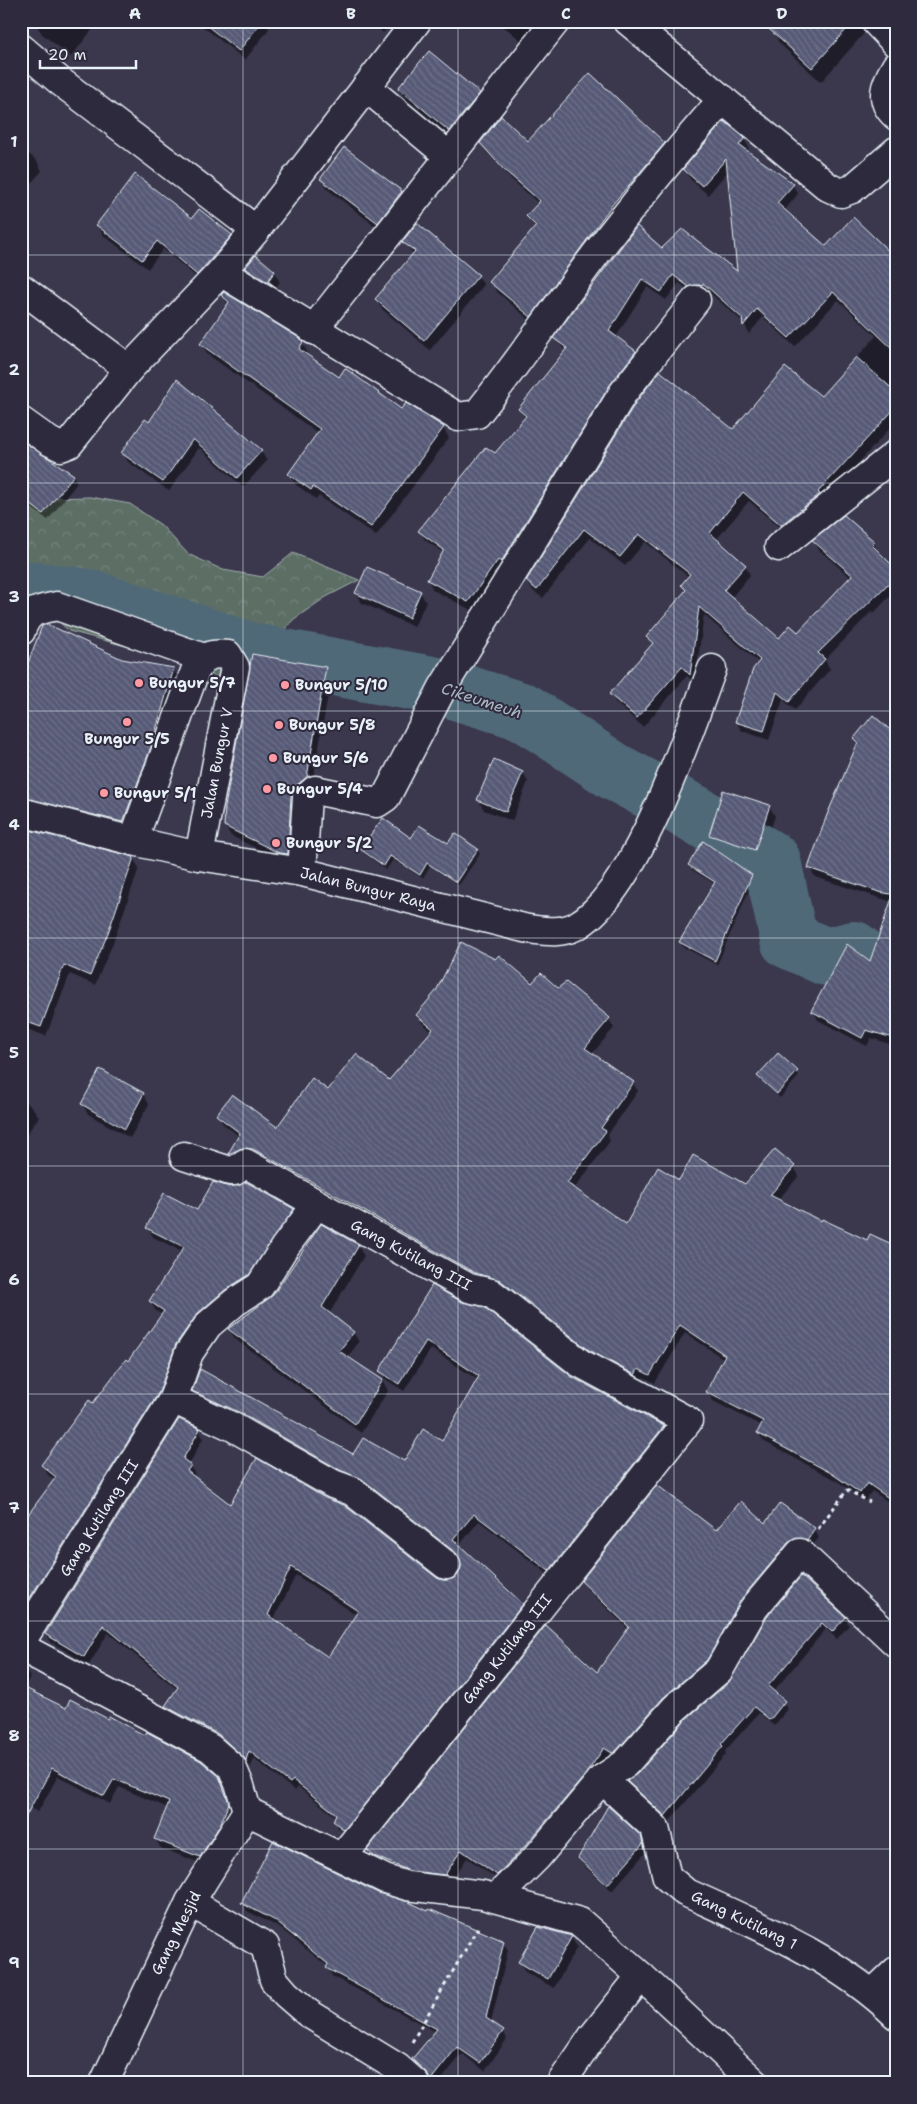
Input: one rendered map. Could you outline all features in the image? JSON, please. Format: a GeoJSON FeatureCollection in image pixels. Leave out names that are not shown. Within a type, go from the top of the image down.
{"type":"FeatureCollection","features":[{"type":"Feature","properties":{"kind":"street"},"geometry":{"type":"LineString","coordinates":[[21,421],[49,441],[61,447],[69,444],[129,369],[221,272],[256,230],[417,21]]}},
{"type":"Feature","properties":{"kind":"street"},"geometry":{"type":"LineString","coordinates":[[314,330],[556,21]]}},
{"type":"Feature","properties":{"kind":"street"},"geometry":{"type":"LineString","coordinates":[[628,21],[828,187],[841,193],[852,189],[896,152]]}},
{"type":"Feature","properties":{"kind":"street"},"geometry":{"type":"LineString","coordinates":[[875,21],[896,43]]}},
{"type":"Feature","properties":{"kind":"street"},"geometry":{"type":"LineString","coordinates":[[21,48],[61,82],[256,230]]}},
{"type":"Feature","properties":{"kind":"street"},"geometry":{"type":"LineString","coordinates":[[896,66],[886,82],[884,97],[889,110],[896,116]]}},
{"type":"Feature","properties":{"kind":"street"},"geometry":{"type":"LineString","coordinates":[[366,87],[450,157]]}},
{"type":"Feature","properties":{"kind":"street"},"geometry":{"type":"LineString","coordinates":[[221,272],[458,417],[477,414],[517,365],[595,255],[679,149],[723,100]]}},
{"type":"Feature","properties":{"kind":"street"},"geometry":{"type":"LineString","coordinates":[[21,288],[129,369]]}},
{"type":"Feature","properties":{"kind":"street"},"geometry":{"type":"LineString","coordinates":[[302,872],[307,797],[315,790],[377,803],[382,800],[443,687],[623,392],[696,300]]}},
{"type":"Feature","properties":{"kind":"street"},"geometry":{"type":"LineString","coordinates":[[780,547],[896,454]]}},
{"type":"Feature","properties":{"kind":"street"},"geometry":{"type":"LineString","coordinates":[[23,625],[35,610],[56,606],[204,658],[195,671],[132,841]]}},
{"type":"Feature","properties":{"kind":"street","name":"Jalan Bungur V"},"geometry":{"type":"LineString","coordinates":[[199,856],[235,667],[228,655],[214,653],[204,658]]}},
{"type":"Feature","properties":{"kind":"street","name":"Jalan Bungur Raya"},"geometry":{"type":"LineString","coordinates":[[21,812],[132,841],[199,856],[302,872],[528,929],[559,932],[575,926],[591,916],[607,897],[634,856],[656,812],[683,748],[712,669]]}},
{"type":"Feature","properties":{"kind":"street"},"geometry":{"type":"LineString","coordinates":[[184,1156],[230,1171],[234,1171],[245,1163],[317,1204]]}},
{"type":"Feature","properties":{"kind":"street","name":"Gang Kutilang III"},"geometry":{"type":"LineString","coordinates":[[21,1642],[173,1399],[189,1353],[208,1325],[235,1302],[260,1286],[284,1248],[317,1204],[469,1288],[491,1293],[580,1363],[688,1421],[342,1857]]}},
{"type":"Feature","properties":{"kind":"street"},"geometry":{"type":"LineString","coordinates":[[173,1399],[233,1427],[334,1484],[352,1491],[446,1565]]}},
{"type":"Feature","properties":{"kind":"street"},"geometry":{"type":"LineString","coordinates":[[496,1898],[537,1857],[602,1780],[626,1763],[676,1708],[720,1670],[754,1608],[800,1554],[896,1643]]}},
{"type":"Feature","properties":{"kind":"street"},"geometry":{"type":"LineString","coordinates":[[21,1647],[210,1748],[232,1767],[244,1798],[342,1857],[385,1879],[408,1886],[496,1898],[580,1922],[641,1976],[755,2083]]}},
{"type":"Feature","properties":{"kind":"street","name":"Gang Kutilang 1"},"geometry":{"type":"LineString","coordinates":[[602,1780],[655,1828],[668,1877],[685,1892],[830,1962],[873,1993],[896,2015]]}},
{"type":"Feature","properties":{"kind":"street","name":"Gang Mesjid"},"geometry":{"type":"LineString","coordinates":[[104,2083],[190,1902],[244,1798]]}},
{"type":"Feature","properties":{"kind":"street"},"geometry":{"type":"LineString","coordinates":[[190,1902],[265,1946],[274,1980],[286,1994],[308,2013],[406,2075]]}},
{"type":"Feature","properties":{"kind":"street"},"geometry":{"type":"LineString","coordinates":[[873,1993],[896,1971]]}},
{"type":"Feature","properties":{"kind":"street"},"geometry":{"type":"LineString","coordinates":[[561,2083],[592,2036],[641,1976]]}},
{"type":"Feature","properties":{"kind":"path"},"geometry":{"type":"LineString","coordinates":[[800,1554],[847,1490],[870,1502]]}},
{"type":"Feature","properties":{"kind":"path"},"geometry":{"type":"LineString","coordinates":[[406,2075],[448,1977],[496,1898]]}},
{"type":"Feature","properties":{"kind":"green space"},"geometry":{"type":"Polygon","coordinates":[[[90,497],[130,504],[161,525],[188,554],[223,570],[263,577],[293,553],[359,580],[326,597],[294,619],[248,669],[215,677],[201,666],[69,631],[43,607],[21,592],[21,503],[48,498],[90,497]]]}},
{"type":"Feature","properties":{"kind":"building"},"geometry":{"type":"Polygon","coordinates":[[[201,21],[262,21],[239,51],[201,21]]]}},
{"type":"Feature","properties":{"kind":"building"},"geometry":{"type":"Polygon","coordinates":[[[760,21],[854,21],[812,68],[760,21]]]}},
{"type":"Feature","properties":{"kind":"building"},"geometry":{"type":"Polygon","coordinates":[[[429,51],[480,93],[449,131],[398,88],[429,51]]]}},
{"type":"Feature","properties":{"kind":"building"},"geometry":{"type":"Polygon","coordinates":[[[590,73],[665,143],[612,205],[531,317],[489,282],[536,226],[526,216],[540,201],[503,169],[480,143],[501,116],[528,141],[590,73]]]}},
{"type":"Feature","properties":{"kind":"building"},"geometry":{"type":"Polygon","coordinates":[[[724,121],[745,138],[739,145],[794,184],[777,203],[826,246],[853,217],[896,258],[896,352],[833,292],[789,338],[757,309],[743,326],[742,318],[704,284],[689,287],[673,275],[661,292],[642,279],[609,331],[636,351],[610,385],[501,562],[498,560],[468,602],[427,580],[444,550],[418,531],[486,447],[495,453],[526,416],[518,409],[567,348],[553,338],[637,226],[662,248],[682,229],[737,271],[726,159],[702,186],[683,169],[724,121]]]}},
{"type":"Feature","properties":{"kind":"building"},"geometry":{"type":"Polygon","coordinates":[[[344,147],[402,191],[378,223],[320,179],[344,147]]]}},
{"type":"Feature","properties":{"kind":"building"},"geometry":{"type":"Polygon","coordinates":[[[135,174],[192,218],[199,209],[232,235],[197,275],[157,241],[142,260],[96,225],[135,174]]]}},
{"type":"Feature","properties":{"kind":"building"},"geometry":{"type":"Polygon","coordinates":[[[417,223],[479,275],[424,341],[375,299],[415,251],[402,242],[417,223]]]}},
{"type":"Feature","properties":{"kind":"building"},"geometry":{"type":"Polygon","coordinates":[[[256,255],[275,271],[268,281],[277,288],[245,268],[256,255]]]}},
{"type":"Feature","properties":{"kind":"building"},"geometry":{"type":"Polygon","coordinates":[[[224,292],[301,339],[303,342],[299,349],[339,377],[345,368],[401,409],[406,403],[444,427],[371,527],[313,487],[311,490],[288,474],[320,429],[200,344],[229,302],[221,295],[224,292]]]}},
{"type":"Feature","properties":{"kind":"building"},"geometry":{"type":"Polygon","coordinates":[[[856,357],[896,392],[896,407],[818,492],[820,494],[781,525],[743,492],[710,533],[746,565],[724,590],[779,638],[790,625],[798,632],[852,575],[812,540],[844,515],[875,542],[872,545],[896,569],[896,576],[818,653],[825,659],[789,702],[777,692],[764,731],[735,722],[753,669],[760,660],[699,607],[690,675],[682,667],[637,718],[609,694],[653,643],[646,637],[686,590],[681,585],[690,574],[639,534],[620,557],[584,529],[537,590],[526,581],[636,402],[660,371],[733,429],[785,367],[821,396],[856,357]]]}},
{"type":"Feature","properties":{"kind":"building"},"geometry":{"type":"Polygon","coordinates":[[[177,379],[262,450],[237,478],[193,439],[163,482],[121,453],[145,419],[149,422],[177,379]]]}},
{"type":"Feature","properties":{"kind":"building"},"geometry":{"type":"Polygon","coordinates":[[[21,440],[74,475],[43,514],[21,497],[21,440]]]}},
{"type":"Feature","properties":{"kind":"building"},"geometry":{"type":"Polygon","coordinates":[[[367,567],[421,591],[409,618],[355,593],[367,567]]]}},
{"type":"Feature","properties":{"kind":"building"},"geometry":{"type":"Polygon","coordinates":[[[47,624],[122,659],[174,668],[151,747],[123,822],[21,797],[21,681],[42,626],[47,624]]]}},
{"type":"Feature","properties":{"kind":"building"},"geometry":{"type":"Polygon","coordinates":[[[252,654],[326,667],[307,777],[297,785],[291,796],[288,854],[279,853],[224,826],[225,807],[252,654]]]}},
{"type":"Feature","properties":{"kind":"building"},"geometry":{"type":"Polygon","coordinates":[[[873,715],[896,735],[896,895],[879,892],[808,868],[827,815],[858,742],[854,738],[873,715]]]}},
{"type":"Feature","properties":{"kind":"building"},"geometry":{"type":"Polygon","coordinates":[[[494,759],[523,772],[506,812],[477,800],[494,759]]]}},
{"type":"Feature","properties":{"kind":"building"},"geometry":{"type":"Polygon","coordinates":[[[723,790],[770,805],[755,850],[709,835],[723,790]]]}},
{"type":"Feature","properties":{"kind":"building"},"geometry":{"type":"Polygon","coordinates":[[[383,818],[411,838],[419,825],[448,843],[455,833],[478,849],[456,882],[427,863],[420,875],[390,856],[384,866],[360,849],[383,818]]]}},
{"type":"Feature","properties":{"kind":"building"},"geometry":{"type":"Polygon","coordinates":[[[21,828],[134,857],[108,933],[90,976],[64,965],[41,1027],[21,1020],[21,828]]]}},
{"type":"Feature","properties":{"kind":"building"},"geometry":{"type":"Polygon","coordinates":[[[703,841],[752,875],[715,961],[679,942],[715,882],[688,865],[703,841]]]}},
{"type":"Feature","properties":{"kind":"building"},"geometry":{"type":"Polygon","coordinates":[[[892,898],[896,898],[896,1039],[866,1030],[862,1038],[811,1011],[847,944],[870,961],[892,898]]]}},
{"type":"Feature","properties":{"kind":"building"},"geometry":{"type":"Polygon","coordinates":[[[461,942],[495,959],[499,955],[532,983],[541,973],[558,988],[566,982],[610,1018],[585,1048],[634,1082],[601,1128],[606,1131],[567,1183],[626,1224],[658,1167],[679,1180],[693,1155],[745,1184],[775,1149],[795,1166],[770,1195],[821,1221],[822,1219],[867,1240],[870,1234],[896,1246],[896,1503],[867,1483],[860,1493],[831,1473],[757,1433],[763,1421],[706,1392],[725,1355],[680,1325],[650,1375],[638,1369],[635,1375],[589,1350],[500,1280],[475,1273],[253,1149],[243,1148],[228,1154],[240,1133],[216,1115],[232,1094],[277,1127],[312,1078],[328,1090],[356,1054],[389,1080],[433,1029],[416,1015],[436,991],[461,942]]]}},
{"type":"Feature","properties":{"kind":"building"},"geometry":{"type":"Polygon","coordinates":[[[778,1053],[798,1071],[777,1094],[757,1076],[778,1053]]]}},
{"type":"Feature","properties":{"kind":"building"},"geometry":{"type":"Polygon","coordinates":[[[100,1069],[144,1093],[125,1129],[81,1104],[100,1069]]]}},
{"type":"Feature","properties":{"kind":"building"},"geometry":{"type":"Polygon","coordinates":[[[213,1182],[230,1187],[246,1182],[294,1209],[249,1275],[225,1290],[198,1313],[176,1344],[159,1392],[21,1612],[21,1524],[56,1477],[41,1465],[89,1400],[93,1403],[126,1359],[128,1361],[164,1311],[149,1301],[184,1247],[146,1228],[164,1193],[197,1210],[213,1182]]]}},
{"type":"Feature","properties":{"kind":"building"},"geometry":{"type":"Polygon","coordinates":[[[321,1224],[359,1245],[322,1307],[354,1332],[339,1351],[383,1380],[355,1424],[228,1329],[273,1295],[321,1224]]]}},
{"type":"Feature","properties":{"kind":"building"},"geometry":{"type":"Polygon","coordinates":[[[432,1285],[462,1302],[484,1307],[572,1377],[664,1426],[549,1571],[474,1514],[453,1539],[523,1604],[344,1830],[333,1821],[336,1814],[293,1780],[290,1783],[249,1751],[246,1760],[218,1734],[165,1706],[178,1687],[103,1625],[84,1657],[45,1634],[179,1419],[200,1429],[183,1459],[191,1465],[187,1471],[230,1504],[257,1458],[325,1498],[344,1505],[437,1578],[444,1580],[452,1579],[458,1575],[461,1567],[460,1559],[456,1553],[362,1479],[340,1470],[241,1413],[192,1391],[200,1369],[353,1454],[363,1438],[404,1461],[423,1429],[442,1441],[479,1376],[426,1341],[399,1384],[379,1371],[432,1285]],[[291,1567],[268,1615],[328,1657],[358,1611],[291,1567]]]}},
{"type":"Feature","properties":{"kind":"building"},"geometry":{"type":"Polygon","coordinates":[[[657,1485],[716,1530],[741,1501],[765,1523],[780,1503],[815,1528],[807,1540],[795,1538],[788,1543],[742,1598],[707,1660],[663,1698],[616,1751],[612,1753],[604,1748],[582,1779],[525,1846],[497,1875],[461,1850],[445,1875],[410,1871],[374,1856],[367,1850],[546,1625],[597,1672],[629,1627],[581,1581],[657,1485]]]}},
{"type":"Feature","properties":{"kind":"building"},"geometry":{"type":"Polygon","coordinates":[[[801,1576],[846,1617],[832,1632],[822,1623],[768,1686],[785,1701],[770,1720],[754,1707],[721,1744],[723,1746],[665,1816],[627,1781],[638,1773],[686,1719],[729,1682],[767,1617],[801,1576]]]}},
{"type":"Feature","properties":{"kind":"building"},"geometry":{"type":"Polygon","coordinates":[[[21,1686],[66,1708],[70,1699],[108,1719],[109,1716],[144,1735],[147,1732],[201,1761],[219,1776],[229,1803],[220,1825],[200,1857],[154,1839],[169,1802],[114,1779],[104,1796],[52,1768],[21,1825],[21,1686]]]}},
{"type":"Feature","properties":{"kind":"building"},"geometry":{"type":"Polygon","coordinates":[[[608,1806],[641,1836],[643,1844],[607,1885],[578,1858],[608,1806]]]}},
{"type":"Feature","properties":{"kind":"building"},"geometry":{"type":"Polygon","coordinates":[[[273,1841],[378,1893],[409,1902],[428,1911],[429,1909],[504,1941],[486,2018],[504,2030],[480,2063],[457,2047],[430,2081],[426,2072],[412,2059],[437,2029],[326,1968],[328,1964],[274,1920],[241,1903],[273,1841]]]}},
{"type":"Feature","properties":{"kind":"building"},"geometry":{"type":"Polygon","coordinates":[[[538,1927],[572,1936],[548,1979],[518,1962],[538,1927]]]}},
{"type":"Feature","properties":{"kind":"waterway","name":"Cikeumeuh"},"geometry":{"type":"LineString","coordinates":[[21,589],[89,598],[252,652],[443,687],[524,712],[615,772],[695,814],[772,861],[789,940],[826,957],[854,950],[887,978],[896,980]]}},
{"type":"Feature","properties":{"kind":"place","name":"Bungur 5/7"},"geometry":{"type":"Point","coordinates":[139,683]}},
{"type":"Feature","properties":{"kind":"place","name":"Bungur 5/10"},"geometry":{"type":"Point","coordinates":[285,685]}},
{"type":"Feature","properties":{"kind":"place","name":"Bungur 5/5"},"geometry":{"type":"Point","coordinates":[127,722]}},
{"type":"Feature","properties":{"kind":"place","name":"Bungur 5/8"},"geometry":{"type":"Point","coordinates":[279,725]}},
{"type":"Feature","properties":{"kind":"place","name":"Bungur 5/6"},"geometry":{"type":"Point","coordinates":[273,758]}},
{"type":"Feature","properties":{"kind":"place","name":"Bungur 5/4"},"geometry":{"type":"Point","coordinates":[267,789]}},
{"type":"Feature","properties":{"kind":"place","name":"Bungur 5/1"},"geometry":{"type":"Point","coordinates":[104,793]}},
{"type":"Feature","properties":{"kind":"place","name":"Bungur 5/2"},"geometry":{"type":"Point","coordinates":[276,843]}}]}
